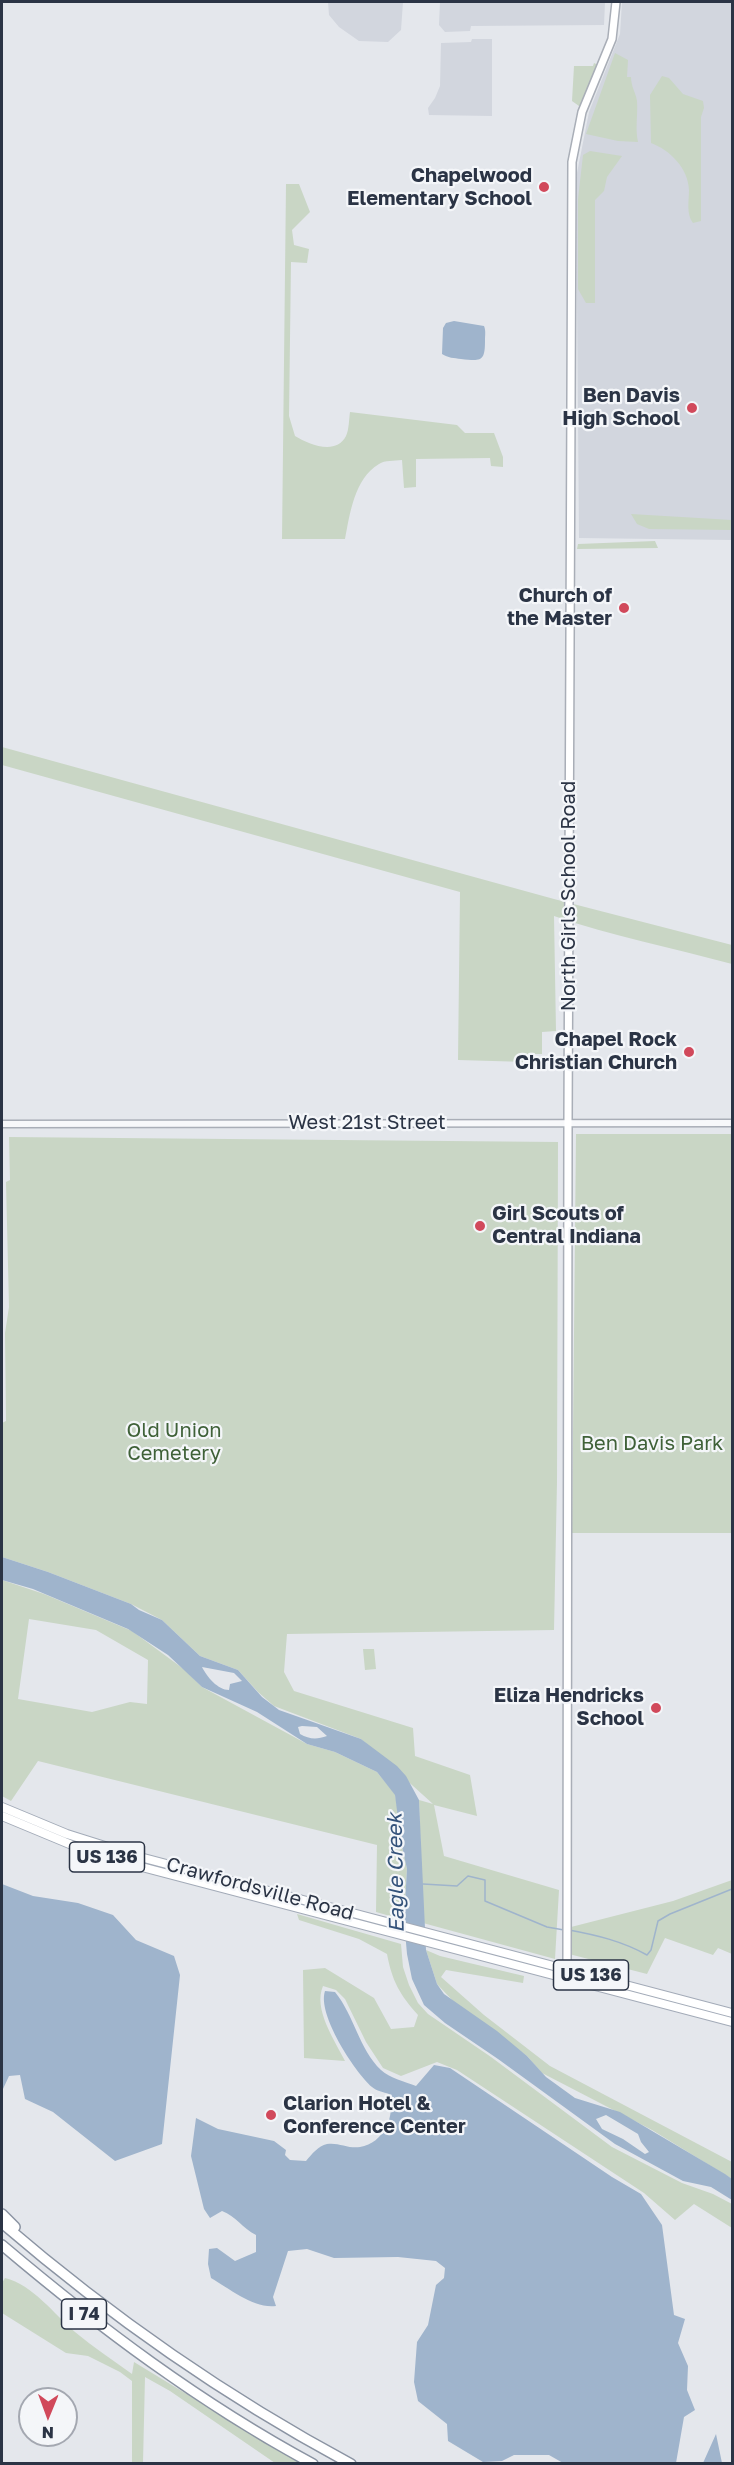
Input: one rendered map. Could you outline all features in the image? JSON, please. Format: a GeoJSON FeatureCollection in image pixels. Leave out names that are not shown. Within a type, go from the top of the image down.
{"type":"FeatureCollection","features":[{"type":"Feature","properties":{"kind":"highway"},"geometry":{"type":"LineString","coordinates":[[2,2214],[44,2257]]}},
{"type":"Feature","properties":{"kind":"highway","name":"I 74"},"geometry":{"type":"LineString","coordinates":[[2,2223],[116,2314],[211,2382],[351,2463]]}},
{"type":"Feature","properties":{"kind":"highway","name":"I 74"},"geometry":{"type":"LineString","coordinates":[[2,2245],[52,2288],[130,2349],[190,2390],[313,2463]]}},
{"type":"Feature","properties":{"kind":"highway"},"geometry":{"type":"LineString","coordinates":[[2,2251],[52,2288]]}},
{"type":"Feature","properties":{"kind":"main road","name":"North Girls School Road"},"geometry":{"type":"LineString","coordinates":[[566,1978],[568,1969],[568,1122],[572,162],[582,112],[612,39],[616,2]]}},
{"type":"Feature","properties":{"kind":"main road","name":"Crawfordsville Road"},"geometry":{"type":"LineString","coordinates":[[2,1807],[66,1834],[105,1847],[732,2013]]}},
{"type":"Feature","properties":{"kind":"main road","name":"Crawfordsville Road"},"geometry":{"type":"LineString","coordinates":[[2,1816],[45,1835],[124,1862],[732,2022]]}},
{"type":"Feature","properties":{"kind":"street","name":"West 21st Street"},"geometry":{"type":"LineString","coordinates":[[2,1124],[732,1123]]}},
{"type":"Feature","properties":{"kind":"shaded area"},"geometry":{"type":"Polygon","coordinates":[[[328,2],[403,2],[401,30],[388,42],[359,41],[339,27],[329,15],[328,2]]]}},
{"type":"Feature","properties":{"kind":"shaded area"},"geometry":{"type":"Polygon","coordinates":[[[440,2],[605,2],[604,25],[471,26],[470,31],[445,32],[439,25],[440,2]]]}},
{"type":"Feature","properties":{"kind":"shaded area"},"geometry":{"type":"Polygon","coordinates":[[[622,2],[732,2],[732,540],[579,538],[576,178],[589,112],[620,34],[622,2]]]}},
{"type":"Feature","properties":{"kind":"shaded area"},"geometry":{"type":"Polygon","coordinates":[[[472,39],[492,39],[492,116],[429,115],[428,108],[440,86],[441,43],[471,42],[472,39]]]}},
{"type":"Feature","properties":{"kind":"green space"},"geometry":{"type":"Polygon","coordinates":[[[615,53],[628,60],[627,77],[631,77],[637,101],[638,142],[618,141],[586,134],[615,53]]]}},
{"type":"Feature","properties":{"kind":"green space"},"geometry":{"type":"Polygon","coordinates":[[[594,63],[598,65],[582,105],[579,106],[572,101],[574,66],[593,66],[594,63]]]}},
{"type":"Feature","properties":{"kind":"green space"},"geometry":{"type":"Polygon","coordinates":[[[662,76],[669,78],[683,94],[703,101],[701,221],[693,223],[689,212],[688,182],[682,167],[665,150],[651,143],[650,95],[662,76]]]}},
{"type":"Feature","properties":{"kind":"green space"},"geometry":{"type":"Polygon","coordinates":[[[590,151],[622,156],[607,177],[604,191],[595,200],[595,303],[586,303],[578,289],[578,199],[583,155],[590,151]]]}},
{"type":"Feature","properties":{"kind":"green space"},"geometry":{"type":"Polygon","coordinates":[[[286,184],[299,184],[310,212],[292,230],[294,245],[309,249],[307,263],[291,262],[289,416],[295,436],[314,445],[336,446],[346,436],[350,412],[457,425],[465,433],[494,433],[503,457],[503,467],[491,466],[490,458],[416,459],[416,487],[404,488],[402,460],[381,463],[364,479],[354,498],[345,539],[282,539],[286,184]]]}},
{"type":"Feature","properties":{"kind":"green space"},"geometry":{"type":"Polygon","coordinates":[[[631,514],[732,520],[732,530],[649,529],[637,524],[631,514]]]}},
{"type":"Feature","properties":{"kind":"green space"},"geometry":{"type":"Polygon","coordinates":[[[655,541],[658,548],[577,549],[578,544],[655,541]]]}},
{"type":"Feature","properties":{"kind":"green space"},"geometry":{"type":"Polygon","coordinates":[[[2,747],[554,899],[732,945],[732,964],[620,936],[554,916],[556,1031],[542,1032],[542,1054],[528,1054],[527,1062],[458,1060],[460,892],[2,765],[2,747]]]}},
{"type":"Feature","properties":{"kind":"green space","name":"Ben Davis Park"},"geometry":{"type":"Polygon","coordinates":[[[576,1134],[732,1134],[732,1533],[572,1533],[576,1134]]]}},
{"type":"Feature","properties":{"kind":"green space","name":"Old Union Cemetery"},"geometry":{"type":"Polygon","coordinates":[[[9,1137],[558,1142],[554,1630],[287,1634],[284,1672],[294,1691],[413,1728],[415,1756],[470,1775],[477,1816],[434,1805],[444,1856],[559,1890],[555,1959],[423,1923],[419,1800],[433,1804],[361,1739],[274,1706],[238,1670],[200,1656],[162,1620],[131,1604],[2,1557],[2,1423],[6,1421],[5,1333],[9,1307],[6,1182],[10,1180],[9,1137]]]}},
{"type":"Feature","properties":{"kind":"green space"},"geometry":{"type":"Polygon","coordinates":[[[2,1580],[44,1594],[132,1631],[185,1670],[202,1687],[307,1744],[335,1752],[377,1772],[395,1794],[407,1869],[404,1920],[376,1912],[377,1845],[38,1761],[11,1801],[2,1796],[2,1580]],[[29,1619],[18,1699],[92,1712],[130,1702],[147,1704],[148,1660],[96,1630],[29,1619]]]}},
{"type":"Feature","properties":{"kind":"green space"},"geometry":{"type":"Polygon","coordinates":[[[363,1649],[374,1649],[376,1669],[365,1670],[363,1649]]]}},
{"type":"Feature","properties":{"kind":"green space"},"geometry":{"type":"Polygon","coordinates":[[[732,1880],[732,1954],[718,1948],[713,1955],[665,1938],[647,1974],[569,1954],[571,1927],[673,1901],[732,1880]]]}},
{"type":"Feature","properties":{"kind":"green space"},"geometry":{"type":"Polygon","coordinates":[[[297,1914],[401,1944],[403,1967],[409,1985],[418,2003],[428,2014],[491,2057],[612,2147],[682,2183],[713,2194],[732,2204],[732,2228],[694,2204],[675,2220],[644,2193],[457,2070],[437,2062],[401,2076],[383,2068],[366,2042],[345,1999],[336,1990],[323,1986],[321,2004],[326,2024],[345,2061],[304,2058],[303,1970],[325,1968],[374,1998],[391,2029],[414,2027],[418,2015],[398,1987],[391,1972],[387,1954],[359,1939],[299,1920],[297,1914]]]}},
{"type":"Feature","properties":{"kind":"green space"},"geometry":{"type":"Polygon","coordinates":[[[426,1950],[440,1956],[524,1976],[523,1983],[446,1970],[441,1977],[484,2015],[550,2066],[732,2162],[732,2179],[652,2130],[542,2073],[527,2056],[454,2002],[437,1984],[426,1950]]]}},
{"type":"Feature","properties":{"kind":"green space"},"geometry":{"type":"Polygon","coordinates":[[[5,2278],[34,2293],[75,2332],[132,2374],[134,2362],[300,2463],[275,2463],[170,2391],[145,2377],[143,2463],[132,2463],[132,2381],[120,2372],[88,2356],[66,2353],[2,2313],[2,2283],[5,2278]]]}},
{"type":"Feature","properties":{"kind":"water"},"geometry":{"type":"Polygon","coordinates":[[[454,321],[484,326],[485,348],[480,359],[461,359],[442,354],[443,328],[446,323],[454,321]]]}},
{"type":"Feature","properties":{"kind":"water","name":"Eagle Creek"},"geometry":{"type":"Polygon","coordinates":[[[2,1557],[131,1604],[162,1620],[200,1656],[238,1670],[262,1697],[279,1710],[361,1739],[397,1766],[406,1776],[419,1800],[426,1950],[437,1984],[444,1994],[497,2031],[527,2056],[546,2077],[575,2098],[620,2112],[732,2179],[732,2200],[711,2187],[683,2181],[615,2144],[445,2023],[424,2005],[412,1979],[407,1954],[404,1920],[407,1869],[395,1795],[377,1772],[335,1752],[307,1744],[257,1712],[202,1687],[168,1655],[128,1629],[33,1589],[2,1580],[2,1557]],[[202,1667],[213,1682],[221,1688],[229,1690],[230,1684],[242,1681],[234,1673],[202,1667]],[[298,1727],[300,1734],[306,1737],[327,1736],[317,1727],[298,1727]],[[606,2115],[596,2119],[602,2129],[623,2139],[645,2154],[649,2152],[638,2134],[606,2115]]]}},
{"type":"Feature","properties":{"kind":"water"},"geometry":{"type":"Polygon","coordinates":[[[2,1884],[33,1896],[78,1903],[113,1915],[136,1940],[174,1956],[180,1975],[162,2144],[115,2161],[53,2112],[25,2099],[20,2075],[9,2076],[2,2088],[2,1884]]]}},
{"type":"Feature","properties":{"kind":"water"},"geometry":{"type":"Polygon","coordinates":[[[325,1991],[335,1992],[342,2001],[367,2052],[384,2073],[416,2086],[434,2065],[450,2068],[641,2194],[662,2225],[674,2315],[685,2319],[678,2343],[688,2366],[687,2390],[695,2410],[684,2417],[676,2463],[563,2463],[549,2455],[514,2455],[502,2461],[483,2462],[448,2441],[447,2424],[418,2401],[414,2382],[417,2342],[428,2325],[436,2285],[444,2278],[445,2268],[436,2261],[398,2257],[334,2258],[307,2249],[288,2251],[273,2297],[276,2306],[251,2301],[211,2278],[208,2264],[209,2249],[217,2248],[235,2261],[256,2252],[256,2235],[227,2213],[222,2211],[210,2218],[204,2209],[191,2156],[196,2118],[218,2129],[274,2141],[286,2150],[285,2155],[290,2160],[306,2161],[318,2148],[327,2144],[360,2147],[368,2144],[376,2140],[386,2127],[391,2111],[389,2094],[372,2087],[347,2056],[326,2013],[325,1991]]]}},
{"type":"Feature","properties":{"kind":"water"},"geometry":{"type":"Polygon","coordinates":[[[716,2434],[722,2463],[703,2463],[716,2434]]]}},
{"type":"Feature","properties":{"kind":"waterway"},"geometry":{"type":"LineString","coordinates":[[423,1884],[457,1886],[468,1876],[485,1880],[485,1901],[547,1927],[564,1930]]}},
{"type":"Feature","properties":{"kind":"waterway"},"geometry":{"type":"LineString","coordinates":[[569,1930],[609,1939],[647,1955],[651,1950],[658,1921],[732,1889]]}},
{"type":"Feature","properties":{"kind":"place","name":"Chapelwood Elementary School"},"geometry":{"type":"Point","coordinates":[544,187]}},
{"type":"Feature","properties":{"kind":"place","name":"Ben Davis High School"},"geometry":{"type":"Point","coordinates":[692,408]}},
{"type":"Feature","properties":{"kind":"place","name":"Church of the Master"},"geometry":{"type":"Point","coordinates":[624,608]}},
{"type":"Feature","properties":{"kind":"place","name":"Chapel Rock Christian Church"},"geometry":{"type":"Point","coordinates":[689,1052]}},
{"type":"Feature","properties":{"kind":"place","name":"Girl Scouts of Central Indiana"},"geometry":{"type":"Point","coordinates":[480,1226]}},
{"type":"Feature","properties":{"kind":"place","name":"Eliza Hendricks School"},"geometry":{"type":"Point","coordinates":[656,1708]}},
{"type":"Feature","properties":{"kind":"place","name":"Clarion Hotel & Conference Center"},"geometry":{"type":"Point","coordinates":[271,2115]}}]}
